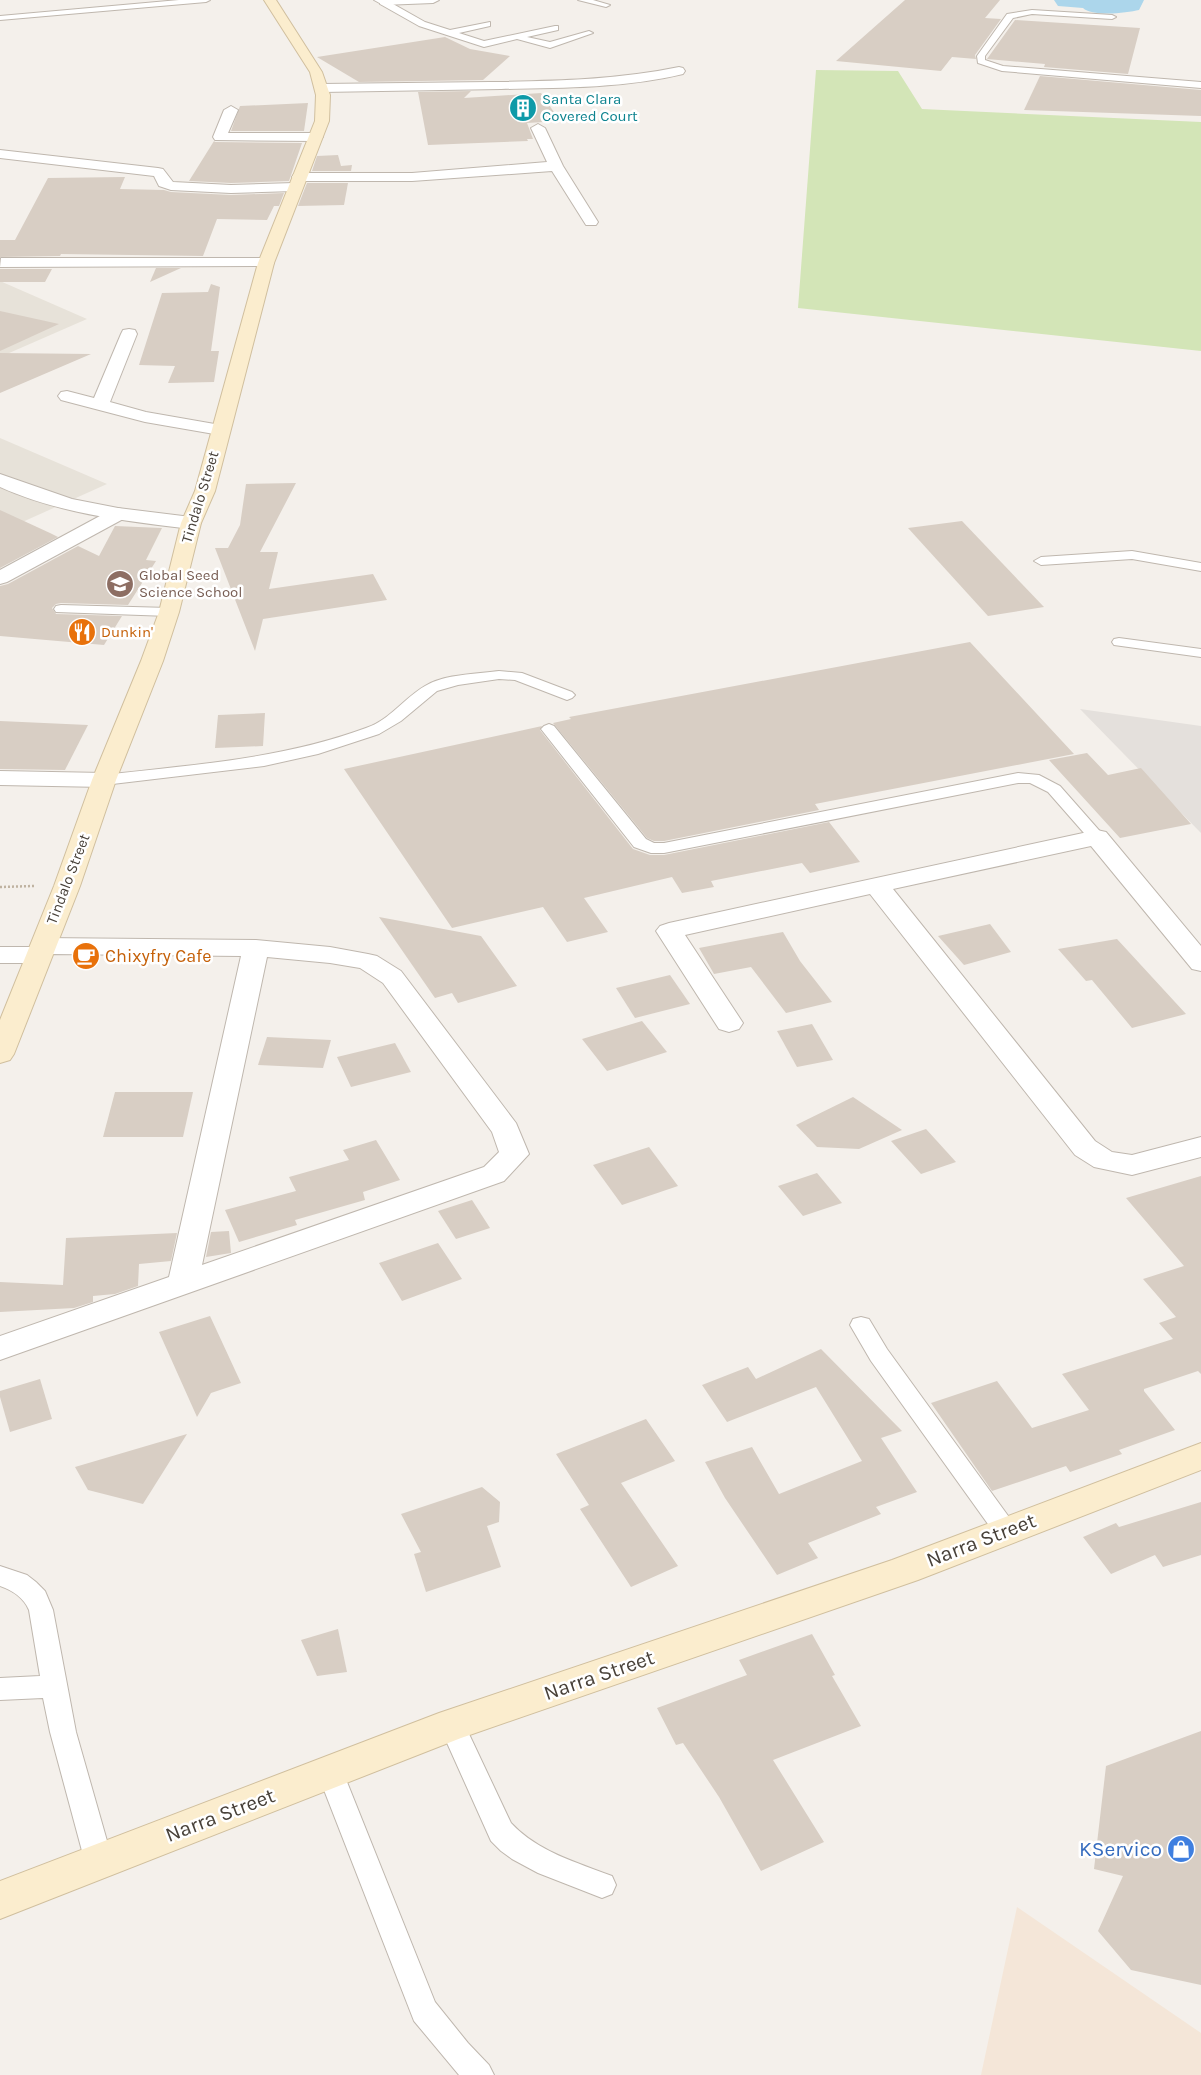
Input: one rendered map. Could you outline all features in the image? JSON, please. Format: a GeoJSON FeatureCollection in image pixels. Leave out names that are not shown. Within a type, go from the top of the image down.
{"type":"FeatureCollection","features":[{"type":"Feature","properties":{"kind":"main road","name":"Tindalo Street"},"geometry":{"type":"LineString","coordinates":[[0,1054],[67,886],[104,780],[152,661],[169,612],[191,522],[205,491],[266,263],[322,121],[322,88],[316,72],[270,0]]}},
{"type":"Feature","properties":{"kind":"main road","name":"Narra Street"},"geometry":{"type":"LineString","coordinates":[[0,1900],[452,1725],[904,1570],[1201,1456]]}},
{"type":"Feature","properties":{"kind":"street"},"geometry":{"type":"LineString","coordinates":[[382,1],[433,0]]}},
{"type":"Feature","properties":{"kind":"street"},"geometry":{"type":"LineString","coordinates":[[322,88],[509,86],[622,80],[679,71]]}},
{"type":"Feature","properties":{"kind":"street"},"geometry":{"type":"LineString","coordinates":[[231,110],[220,137],[316,137]]}},
{"type":"Feature","properties":{"kind":"street"},"geometry":{"type":"LineString","coordinates":[[538,128],[556,166],[591,222]]}},
{"type":"Feature","properties":{"kind":"street"},"geometry":{"type":"LineString","coordinates":[[0,154],[158,172],[163,177],[164,184],[171,186],[231,189],[297,182],[412,177],[556,166]]}},
{"type":"Feature","properties":{"kind":"street"},"geometry":{"type":"LineString","coordinates":[[1,262],[266,263]]}},
{"type":"Feature","properties":{"kind":"street"},"geometry":{"type":"LineString","coordinates":[[99,406],[129,334]]}},
{"type":"Feature","properties":{"kind":"street"},"geometry":{"type":"LineString","coordinates":[[67,396],[145,417],[220,430]]}},
{"type":"Feature","properties":{"kind":"street"},"geometry":{"type":"LineString","coordinates":[[3,485],[60,502],[118,514],[191,522]]}},
{"type":"Feature","properties":{"kind":"street"},"geometry":{"type":"LineString","coordinates":[[0,578],[118,514]]}},
{"type":"Feature","properties":{"kind":"street"},"geometry":{"type":"LineString","coordinates":[[0,778],[104,780]]}},
{"type":"Feature","properties":{"kind":"street"},"geometry":{"type":"LineString","coordinates":[[729,1023],[669,931],[1097,837],[1201,963]]}},
{"type":"Feature","properties":{"kind":"street"},"geometry":{"type":"LineString","coordinates":[[876,886],[1085,1148],[1104,1160],[1132,1165],[1201,1147]]}},
{"type":"Feature","properties":{"kind":"street"},"geometry":{"type":"LineString","coordinates":[[183,1283],[256,948]]}},
{"type":"Feature","properties":{"kind":"street"},"geometry":{"type":"LineString","coordinates":[[0,955],[40,951],[256,948],[330,955],[368,962],[392,978],[506,1130],[514,1154],[494,1174],[0,1348]]}},
{"type":"Feature","properties":{"kind":"lane"},"geometry":{"type":"LineString","coordinates":[[0,18],[206,0]]}},
{"type":"Feature","properties":{"kind":"lane"},"geometry":{"type":"LineString","coordinates":[[582,0],[606,5]]}},
{"type":"Feature","properties":{"kind":"lane"},"geometry":{"type":"LineString","coordinates":[[382,1],[410,19],[484,44],[555,28]]}},
{"type":"Feature","properties":{"kind":"lane"},"geometry":{"type":"LineString","coordinates":[[1112,17],[1032,12],[1010,16],[981,56],[981,61],[1002,68],[1201,85]]}},
{"type":"Feature","properties":{"kind":"lane"},"geometry":{"type":"LineString","coordinates":[[449,33],[488,24]]}},
{"type":"Feature","properties":{"kind":"lane"},"geometry":{"type":"LineString","coordinates":[[514,37],[550,45],[589,33]]}},
{"type":"Feature","properties":{"kind":"lane"},"geometry":{"type":"LineString","coordinates":[[1041,561],[1132,555],[1201,567]]}},
{"type":"Feature","properties":{"kind":"lane"},"geometry":{"type":"LineString","coordinates":[[61,609],[169,612]]}},
{"type":"Feature","properties":{"kind":"lane"},"geometry":{"type":"LineString","coordinates":[[1119,642],[1201,653]]}},
{"type":"Feature","properties":{"kind":"lane"},"geometry":{"type":"LineString","coordinates":[[104,780],[264,761],[312,751],[374,731],[396,718],[432,688],[456,681],[499,675],[517,676],[567,695]]}},
{"type":"Feature","properties":{"kind":"lane"},"geometry":{"type":"LineString","coordinates":[[549,729],[619,819],[640,843],[651,848],[664,848],[1018,778],[1033,778],[1054,789],[1097,837]]}},
{"type":"Feature","properties":{"kind":"lane"},"geometry":{"type":"LineString","coordinates":[[861,1325],[879,1356],[1006,1531]]}},
{"type":"Feature","properties":{"kind":"lane"},"geometry":{"type":"LineString","coordinates":[[0,1576],[18,1582],[36,1598],[42,1610],[63,1732],[99,1862]]}},
{"type":"Feature","properties":{"kind":"lane"},"geometry":{"type":"LineString","coordinates":[[0,1689],[54,1686]]}},
{"type":"Feature","properties":{"kind":"lane"},"geometry":{"type":"LineString","coordinates":[[452,1725],[501,1832],[510,1844],[535,1858],[602,1885]]}},
{"type":"Feature","properties":{"kind":"lane"},"geometry":{"type":"LineString","coordinates":[[330,1772],[424,2011],[479,2075]]}},
{"type":"Feature","properties":{"kind":"shaded area"},"geometry":{"type":"Polygon","coordinates":[[[0,281],[87,319],[0,357],[0,281]]]}},
{"type":"Feature","properties":{"kind":"shaded area"},"geometry":{"type":"Polygon","coordinates":[[[0,438],[107,484],[18,524],[0,516],[0,438]]]}},
{"type":"Feature","properties":{"kind":"shaded area"},"geometry":{"type":"Polygon","coordinates":[[[1080,709],[1201,726],[1201,833],[1080,709]]]}},
{"type":"Feature","properties":{"kind":"shaded area"},"geometry":{"type":"Polygon","coordinates":[[[1017,1907],[1201,2033],[1201,2075],[981,2075],[1017,1907]]]}},
{"type":"Feature","properties":{"kind":"green space"},"geometry":{"type":"Polygon","coordinates":[[[816,70],[898,71],[922,109],[1201,122],[1201,351],[798,308],[816,70]]]}},
{"type":"Feature","properties":{"kind":"building"},"geometry":{"type":"Polygon","coordinates":[[[905,0],[1000,0],[985,18],[1001,19],[975,55],[976,59],[952,57],[941,71],[836,61],[905,0]]]}},
{"type":"Feature","properties":{"kind":"building"},"geometry":{"type":"Polygon","coordinates":[[[1015,20],[1140,28],[1128,74],[1044,67],[1045,64],[987,59],[1015,20]]]}},
{"type":"Feature","properties":{"kind":"building"},"geometry":{"type":"Polygon","coordinates":[[[445,37],[470,49],[510,56],[483,80],[359,82],[317,57],[445,37]]]}},
{"type":"Feature","properties":{"kind":"building"},"geometry":{"type":"Polygon","coordinates":[[[1040,76],[1201,90],[1201,116],[1024,110],[1040,76]]]}},
{"type":"Feature","properties":{"kind":"building"},"geometry":{"type":"Polygon","coordinates":[[[471,91],[464,98],[541,93],[560,121],[527,123],[533,139],[527,139],[528,141],[428,145],[418,92],[471,91]]]}},
{"type":"Feature","properties":{"kind":"building"},"geometry":{"type":"Polygon","coordinates":[[[308,103],[304,131],[231,131],[240,106],[308,103]]]}},
{"type":"Feature","properties":{"kind":"building"},"geometry":{"type":"Polygon","coordinates":[[[214,141],[302,143],[289,181],[231,183],[189,181],[214,141]]]}},
{"type":"Feature","properties":{"kind":"building"},"geometry":{"type":"Polygon","coordinates":[[[338,155],[341,166],[352,165],[351,171],[312,171],[317,156],[338,155]]]}},
{"type":"Feature","properties":{"kind":"building"},"geometry":{"type":"Polygon","coordinates":[[[125,177],[120,189],[231,195],[284,193],[279,206],[274,206],[267,220],[217,219],[203,256],[61,254],[60,256],[0,257],[0,240],[15,240],[48,178],[125,177]]]}},
{"type":"Feature","properties":{"kind":"building"},"geometry":{"type":"Polygon","coordinates":[[[307,183],[348,183],[344,205],[298,206],[307,183]]]}},
{"type":"Feature","properties":{"kind":"building"},"geometry":{"type":"Polygon","coordinates":[[[156,268],[181,268],[150,282],[156,268]]]}},
{"type":"Feature","properties":{"kind":"building"},"geometry":{"type":"Polygon","coordinates":[[[0,269],[52,269],[45,282],[0,282],[0,269]]]}},
{"type":"Feature","properties":{"kind":"building"},"geometry":{"type":"Polygon","coordinates":[[[211,284],[220,287],[211,351],[219,351],[214,382],[168,383],[175,366],[139,365],[162,293],[208,292],[211,284]]]}},
{"type":"Feature","properties":{"kind":"building"},"geometry":{"type":"Polygon","coordinates":[[[0,311],[59,324],[0,351],[0,311]]]}},
{"type":"Feature","properties":{"kind":"building"},"geometry":{"type":"Polygon","coordinates":[[[0,353],[91,354],[0,393],[0,353]]]}},
{"type":"Feature","properties":{"kind":"building"},"geometry":{"type":"Polygon","coordinates":[[[296,483],[260,552],[278,552],[269,589],[373,574],[387,600],[263,619],[255,651],[215,548],[228,548],[240,525],[246,484],[296,483]]]}},
{"type":"Feature","properties":{"kind":"building"},"geometry":{"type":"Polygon","coordinates":[[[0,510],[50,533],[58,537],[0,568],[0,510]]]}},
{"type":"Feature","properties":{"kind":"building"},"geometry":{"type":"Polygon","coordinates":[[[962,521],[1044,607],[988,616],[908,528],[962,521]]]}},
{"type":"Feature","properties":{"kind":"building"},"geometry":{"type":"Polygon","coordinates":[[[115,526],[162,528],[146,560],[156,561],[128,605],[61,603],[56,604],[52,608],[56,614],[122,616],[104,645],[0,636],[0,586],[8,584],[78,546],[99,556],[115,526]]]}},
{"type":"Feature","properties":{"kind":"building"},"geometry":{"type":"Polygon","coordinates":[[[970,642],[1074,754],[815,804],[819,810],[664,841],[654,841],[647,838],[553,723],[571,719],[569,717],[970,642]]]}},
{"type":"Feature","properties":{"kind":"building"},"geometry":{"type":"Polygon","coordinates":[[[265,713],[263,746],[215,748],[218,715],[265,713]]]}},
{"type":"Feature","properties":{"kind":"building"},"geometry":{"type":"Polygon","coordinates":[[[0,721],[88,725],[65,770],[0,769],[0,721]]]}},
{"type":"Feature","properties":{"kind":"building"},"geometry":{"type":"Polygon","coordinates":[[[542,726],[540,730],[633,849],[650,855],[664,855],[829,822],[860,862],[810,873],[802,863],[711,881],[714,887],[682,893],[672,877],[584,898],[608,932],[567,942],[543,907],[452,928],[344,769],[542,726]]]}},
{"type":"Feature","properties":{"kind":"building"},"geometry":{"type":"Polygon","coordinates":[[[1087,753],[1108,775],[1141,768],[1191,824],[1120,838],[1049,760],[1087,753]]]}},
{"type":"Feature","properties":{"kind":"building"},"geometry":{"type":"Polygon","coordinates":[[[379,917],[481,936],[517,986],[458,1003],[452,993],[435,998],[379,917]]]}},
{"type":"Feature","properties":{"kind":"building"},"geometry":{"type":"Polygon","coordinates":[[[990,924],[1011,952],[964,965],[938,936],[990,924]]]}},
{"type":"Feature","properties":{"kind":"building"},"geometry":{"type":"Polygon","coordinates":[[[783,932],[800,961],[832,1002],[786,1013],[751,967],[714,974],[699,948],[783,932]]]}},
{"type":"Feature","properties":{"kind":"building"},"geometry":{"type":"Polygon","coordinates":[[[1117,939],[1186,1014],[1132,1028],[1092,980],[1086,981],[1058,949],[1117,939]]]}},
{"type":"Feature","properties":{"kind":"building"},"geometry":{"type":"Polygon","coordinates":[[[670,975],[690,1004],[635,1018],[616,988],[670,975]]]}},
{"type":"Feature","properties":{"kind":"building"},"geometry":{"type":"Polygon","coordinates":[[[642,1021],[667,1052],[607,1071],[582,1039],[642,1021]]]}},
{"type":"Feature","properties":{"kind":"building"},"geometry":{"type":"Polygon","coordinates":[[[812,1024],[833,1060],[797,1067],[777,1031],[812,1024]]]}},
{"type":"Feature","properties":{"kind":"building"},"geometry":{"type":"Polygon","coordinates":[[[267,1037],[331,1040],[323,1068],[258,1065],[267,1037]]]}},
{"type":"Feature","properties":{"kind":"building"},"geometry":{"type":"Polygon","coordinates":[[[395,1043],[411,1072],[351,1087],[337,1057],[395,1043]]]}},
{"type":"Feature","properties":{"kind":"building"},"geometry":{"type":"Polygon","coordinates":[[[115,1092],[193,1092],[183,1137],[103,1137],[115,1092]]]}},
{"type":"Feature","properties":{"kind":"building"},"geometry":{"type":"Polygon","coordinates":[[[853,1097],[902,1130],[859,1149],[817,1147],[796,1125],[853,1097]]]}},
{"type":"Feature","properties":{"kind":"building"},"geometry":{"type":"Polygon","coordinates":[[[926,1129],[956,1162],[921,1174],[891,1141],[926,1129]]]}},
{"type":"Feature","properties":{"kind":"building"},"geometry":{"type":"Polygon","coordinates":[[[376,1140],[400,1180],[363,1192],[365,1200],[295,1220],[297,1225],[239,1242],[225,1210],[296,1191],[289,1177],[349,1160],[343,1150],[376,1140]]]}},
{"type":"Feature","properties":{"kind":"building"},"geometry":{"type":"Polygon","coordinates":[[[649,1147],[678,1186],[622,1205],[593,1165],[649,1147]]]}},
{"type":"Feature","properties":{"kind":"building"},"geometry":{"type":"Polygon","coordinates":[[[817,1173],[842,1203],[803,1216],[778,1186],[817,1173]]]}},
{"type":"Feature","properties":{"kind":"building"},"geometry":{"type":"Polygon","coordinates":[[[1201,1176],[1201,1374],[1198,1371],[1144,1389],[1175,1430],[1119,1450],[1122,1454],[1070,1472],[1066,1466],[992,1491],[931,1403],[997,1381],[1032,1428],[1089,1410],[1062,1374],[1173,1339],[1159,1323],[1176,1317],[1143,1279],[1184,1266],[1126,1198],[1201,1176]]]}},
{"type":"Feature","properties":{"kind":"building"},"geometry":{"type":"Polygon","coordinates":[[[472,1200],[490,1228],[456,1239],[438,1211],[472,1200]]]}},
{"type":"Feature","properties":{"kind":"building"},"geometry":{"type":"Polygon","coordinates":[[[229,1231],[231,1253],[206,1257],[211,1232],[229,1231]]]}},
{"type":"Feature","properties":{"kind":"building"},"geometry":{"type":"Polygon","coordinates":[[[177,1233],[171,1261],[139,1264],[138,1286],[115,1294],[93,1296],[93,1302],[74,1308],[0,1312],[0,1282],[63,1285],[66,1238],[177,1233]]]}},
{"type":"Feature","properties":{"kind":"building"},"geometry":{"type":"Polygon","coordinates":[[[438,1243],[462,1279],[402,1301],[379,1263],[438,1243]]]}},
{"type":"Feature","properties":{"kind":"building"},"geometry":{"type":"Polygon","coordinates":[[[210,1316],[241,1383],[211,1393],[197,1417],[159,1332],[210,1316]]]}},
{"type":"Feature","properties":{"kind":"building"},"geometry":{"type":"Polygon","coordinates":[[[821,1349],[902,1431],[881,1438],[917,1492],[876,1507],[881,1514],[808,1543],[818,1558],[777,1575],[725,1498],[705,1462],[752,1447],[779,1494],[862,1461],[816,1387],[727,1422],[702,1385],[748,1367],[756,1379],[821,1349]]]}},
{"type":"Feature","properties":{"kind":"building"},"geometry":{"type":"Polygon","coordinates":[[[40,1379],[52,1419],[10,1432],[0,1391],[40,1379]]]}},
{"type":"Feature","properties":{"kind":"building"},"geometry":{"type":"Polygon","coordinates":[[[646,1419],[675,1461],[621,1483],[678,1566],[631,1587],[580,1509],[589,1505],[556,1454],[646,1419]]]}},
{"type":"Feature","properties":{"kind":"building"},"geometry":{"type":"Polygon","coordinates":[[[187,1434],[143,1504],[88,1490],[75,1467],[187,1434]]]}},
{"type":"Feature","properties":{"kind":"building"},"geometry":{"type":"Polygon","coordinates":[[[482,1487],[500,1502],[499,1522],[487,1526],[501,1567],[426,1592],[414,1554],[421,1552],[401,1514],[482,1487]]]}},
{"type":"Feature","properties":{"kind":"building"},"geometry":{"type":"Polygon","coordinates":[[[1201,1502],[1201,1555],[1163,1567],[1155,1555],[1111,1574],[1083,1537],[1116,1523],[1119,1527],[1201,1502]]]}},
{"type":"Feature","properties":{"kind":"building"},"geometry":{"type":"Polygon","coordinates":[[[338,1629],[347,1672],[317,1676],[301,1640],[338,1629]]]}},
{"type":"Feature","properties":{"kind":"building"},"geometry":{"type":"Polygon","coordinates":[[[812,1634],[835,1675],[832,1676],[861,1726],[773,1760],[824,1842],[761,1871],[719,1797],[683,1743],[676,1745],[657,1708],[747,1675],[739,1660],[812,1634]]]}},
{"type":"Feature","properties":{"kind":"building"},"geometry":{"type":"Polygon","coordinates":[[[1201,1731],[1201,1985],[1131,1970],[1098,1931],[1123,1876],[1094,1869],[1106,1766],[1201,1731]]]}},
{"type":"Feature","properties":{"kind":"waterway"},"geometry":{"type":"LineString","coordinates":[[1068,0],[1091,0],[1095,5],[1129,4],[1130,0]]}},
{"type":"Feature","properties":{"kind":"place","name":"Santa Clara Covered Court"},"geometry":{"type":"Point","coordinates":[523,108]}},
{"type":"Feature","properties":{"kind":"place","name":"Global Seed Science School"},"geometry":{"type":"Point","coordinates":[120,584]}},
{"type":"Feature","properties":{"kind":"place","name":"Dunkin'"},"geometry":{"type":"Point","coordinates":[82,632]}},
{"type":"Feature","properties":{"kind":"place","name":"Chixyfry Cafe"},"geometry":{"type":"Point","coordinates":[86,956]}},
{"type":"Feature","properties":{"kind":"place","name":"KServico"},"geometry":{"type":"Point","coordinates":[1181,1849]}}]}
